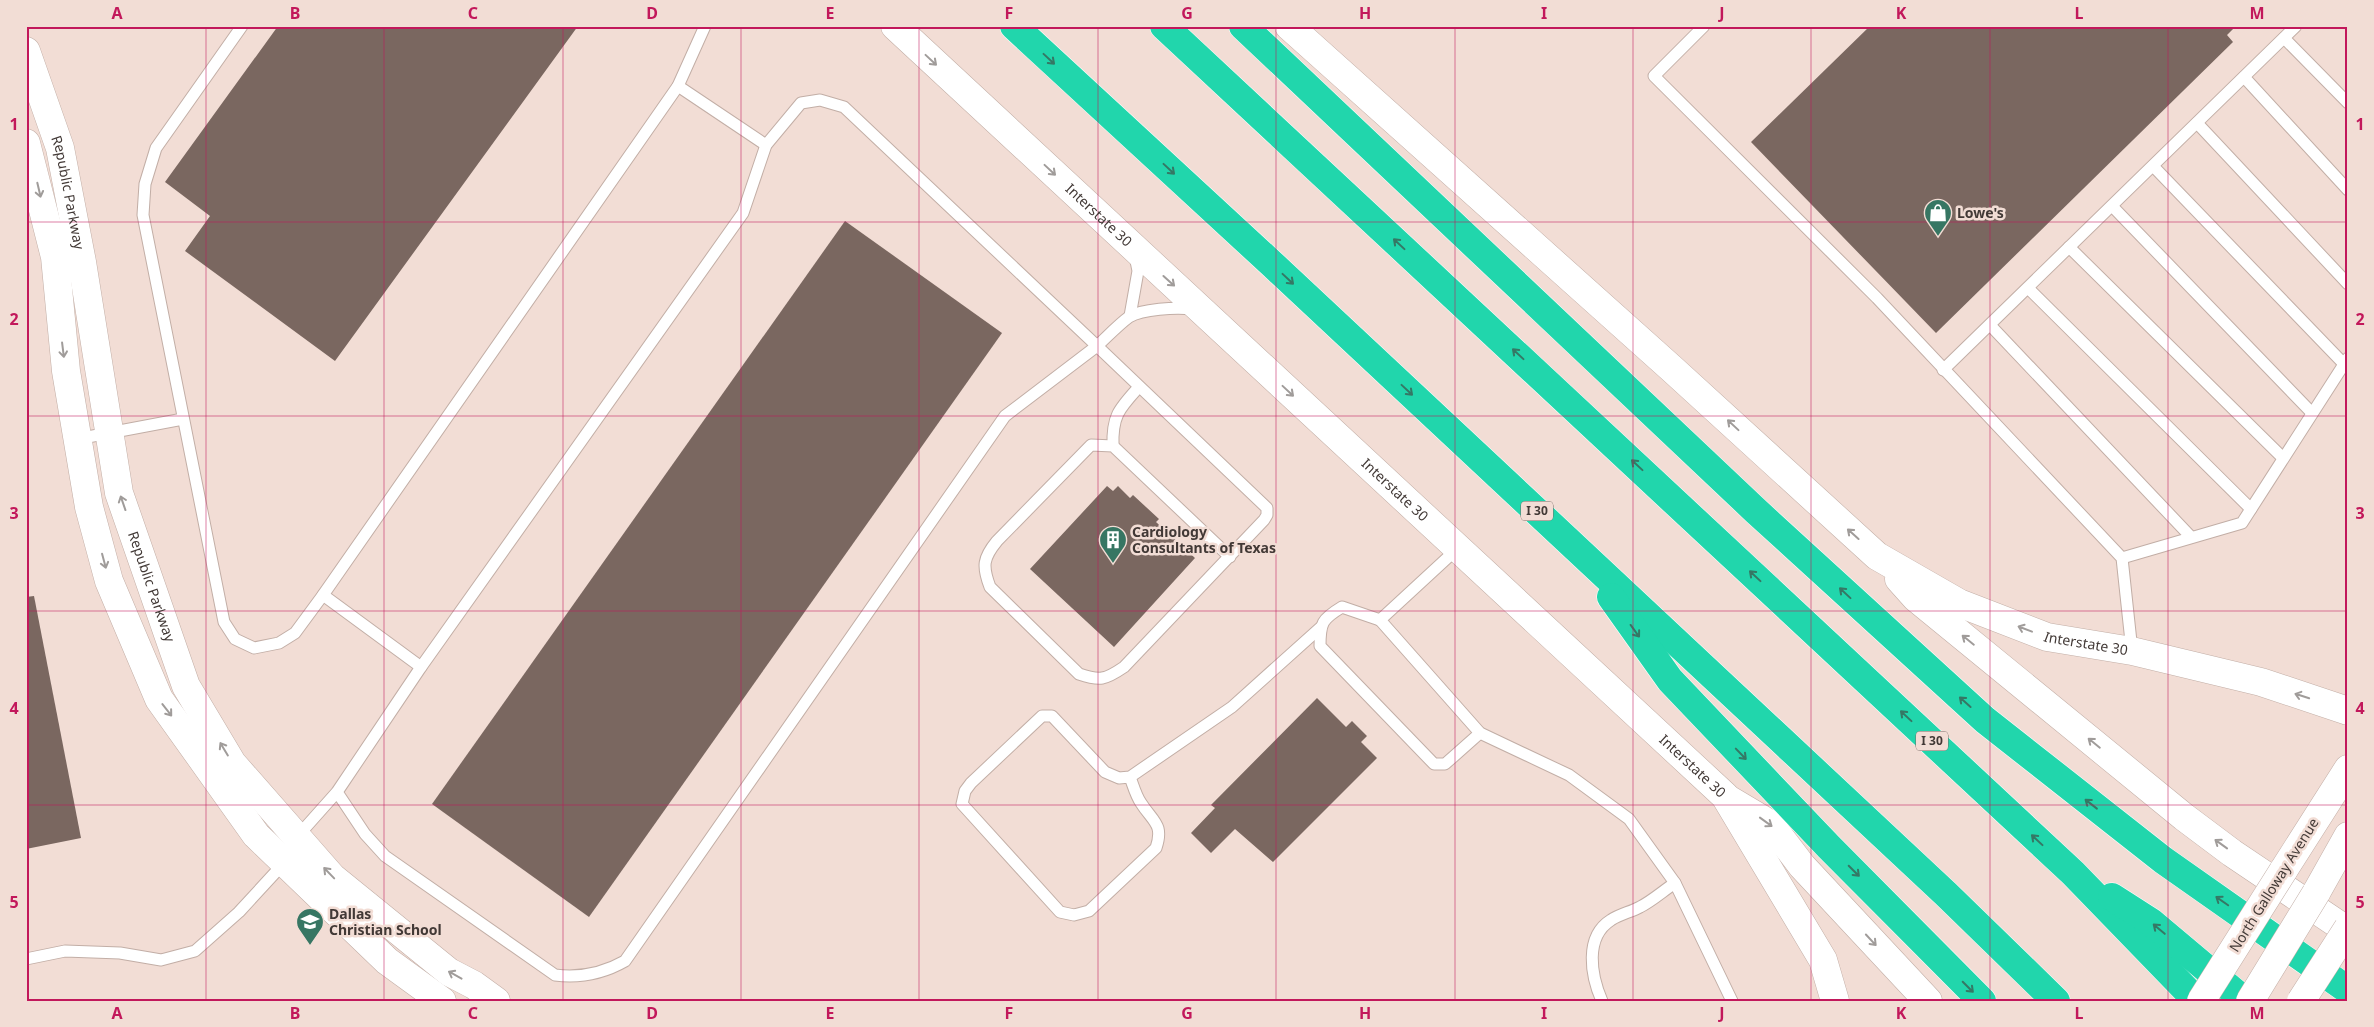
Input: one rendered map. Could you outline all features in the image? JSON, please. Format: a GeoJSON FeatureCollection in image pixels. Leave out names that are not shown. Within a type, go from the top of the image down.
{"type":"FeatureCollection","features":[{"type":"Feature","properties":{"kind":"highway","name":"I 30"},"geometry":{"type":"LineString","coordinates":[[1014,26],[1946,894],[2056,1001]]}},
{"type":"Feature","properties":{"kind":"highway","name":"I 30"},"geometry":{"type":"LineString","coordinates":[[1164,26],[2072,873],[2199,1001]]}},
{"type":"Feature","properties":{"kind":"highway"},"geometry":{"type":"LineString","coordinates":[[1243,26],[1756,511],[1985,720],[2163,860],[2348,990]]}},
{"type":"Feature","properties":{"kind":"highway"},"geometry":{"type":"LineString","coordinates":[[1577,549],[1670,680],[1830,847],[1982,1001]]}},
{"type":"Feature","properties":{"kind":"highway"},"geometry":{"type":"LineString","coordinates":[[2072,873],[2151,922],[2245,1001]]}},
{"type":"Feature","properties":{"kind":"main road","name":"Interstate 30"},"geometry":{"type":"LineString","coordinates":[[895,26],[1724,796],[1822,960],[1835,1001]]}},
{"type":"Feature","properties":{"kind":"main road","name":"Interstate 30"},"geometry":{"type":"LineString","coordinates":[[1289,26],[1671,368],[1877,556],[1959,603],[2047,637],[2132,651],[2261,682],[2348,711]]}},
{"type":"Feature","properties":{"kind":"main road","name":"Republic Parkway"},"geometry":{"type":"LineString","coordinates":[[26,51],[60,148],[82,262],[119,493],[186,686],[232,763],[290,851],[387,961],[442,1001]]}},
{"type":"Feature","properties":{"kind":"main road","name":"Republic Parkway"},"geometry":{"type":"LineString","coordinates":[[26,143],[55,257],[61,333],[89,507],[109,581],[158,699],[256,835],[290,851],[332,877],[449,972],[474,985],[496,1001]]}},
{"type":"Feature","properties":{"kind":"main road"},"geometry":{"type":"LineString","coordinates":[[1877,556],[1916,598],[2184,817],[2232,853],[2348,929],[2301,1001]]}},
{"type":"Feature","properties":{"kind":"main road","name":"North Galloway Avenue"},"geometry":{"type":"LineString","coordinates":[[2199,1001],[2348,769]]}},
{"type":"Feature","properties":{"kind":"main road"},"geometry":{"type":"LineString","coordinates":[[1724,796],[1770,824],[1802,866],[1928,1001]]}},
{"type":"Feature","properties":{"kind":"main road"},"geometry":{"type":"LineString","coordinates":[[2250,1001],[2316,893],[2348,836]]}},
{"type":"Feature","properties":{"kind":"lane"},"geometry":{"type":"LineString","coordinates":[[242,26],[156,148],[145,184],[143,215],[182,419],[224,622],[235,639],[254,648],[279,643],[295,633],[324,595],[678,86],[705,26]]}},
{"type":"Feature","properties":{"kind":"lane"},"geometry":{"type":"LineString","coordinates":[[1704,26],[1654,76],[1870,291],[2122,558],[2132,651]]}},
{"type":"Feature","properties":{"kind":"lane"},"geometry":{"type":"LineString","coordinates":[[1943,370],[2296,26]]}},
{"type":"Feature","properties":{"kind":"lane"},"geometry":{"type":"LineString","coordinates":[[2284,38],[2348,103]]}},
{"type":"Feature","properties":{"kind":"lane"},"geometry":{"type":"LineString","coordinates":[[2244,77],[2348,190]]}},
{"type":"Feature","properties":{"kind":"lane"},"geometry":{"type":"LineString","coordinates":[[678,86],[766,145]]}},
{"type":"Feature","properties":{"kind":"lane"},"geometry":{"type":"LineString","coordinates":[[26,959],[64,951],[120,953],[161,960],[195,951],[239,912],[337,792],[421,667],[743,213],[766,145],[801,103],[820,100],[844,107],[1266,508],[1267,516],[1230,557],[1124,667],[1109,677],[1095,680],[1078,674],[990,587],[984,573],[986,554],[1090,445],[1112,446],[1230,557]]}},
{"type":"Feature","properties":{"kind":"lane"},"geometry":{"type":"LineString","coordinates":[[2196,123],[2348,284]]}},
{"type":"Feature","properties":{"kind":"lane"},"geometry":{"type":"LineString","coordinates":[[2122,558],[2242,523],[2346,361],[2153,166]]}},
{"type":"Feature","properties":{"kind":"lane"},"geometry":{"type":"LineString","coordinates":[[2112,206],[2312,414]]}},
{"type":"Feature","properties":{"kind":"lane"},"geometry":{"type":"LineString","coordinates":[[2069,247],[2283,458]]}},
{"type":"Feature","properties":{"kind":"lane"},"geometry":{"type":"LineString","coordinates":[[1130,316],[1138,271],[1134,249]]}},
{"type":"Feature","properties":{"kind":"lane"},"geometry":{"type":"LineString","coordinates":[[2028,288],[2251,509]]}},
{"type":"Feature","properties":{"kind":"lane"},"geometry":{"type":"LineString","coordinates":[[337,792],[365,834],[385,856],[555,975],[572,977],[612,969],[625,961],[1005,416],[1097,346],[1130,316],[1152,310],[1181,307],[1200,310]]}},
{"type":"Feature","properties":{"kind":"lane"},"geometry":{"type":"LineString","coordinates":[[1990,325],[2191,538]]}},
{"type":"Feature","properties":{"kind":"lane"},"geometry":{"type":"LineString","coordinates":[[1112,446],[1112,426],[1117,410],[1138,388]]}},
{"type":"Feature","properties":{"kind":"lane"},"geometry":{"type":"LineString","coordinates":[[77,438],[182,419]]}},
{"type":"Feature","properties":{"kind":"lane"},"geometry":{"type":"LineString","coordinates":[[1380,620],[1457,549]]}},
{"type":"Feature","properties":{"kind":"lane"},"geometry":{"type":"LineString","coordinates":[[324,595],[421,667]]}},
{"type":"Feature","properties":{"kind":"lane"},"geometry":{"type":"LineString","coordinates":[[1130,777],[1140,802],[1157,822],[1160,836],[1156,848],[1089,911],[1074,915],[1060,912],[962,804],[965,791],[971,782],[1042,716],[1052,716],[1105,772],[1119,778],[1130,777],[1232,707],[1320,628],[1326,617],[1342,607],[1380,620],[1480,733],[1568,775],[1628,820],[1675,883],[1732,1001]]}},
{"type":"Feature","properties":{"kind":"lane"},"geometry":{"type":"LineString","coordinates":[[1320,628],[1320,646],[1434,764],[1445,764],[1480,733]]}},
{"type":"Feature","properties":{"kind":"lane"},"geometry":{"type":"LineString","coordinates":[[1602,1001],[1594,983],[1592,950],[1598,933],[1610,920],[1641,906],[1675,883]]}},
{"type":"Feature","properties":{"kind":"building"},"geometry":{"type":"Polygon","coordinates":[[[278,26],[578,26],[335,361],[185,251],[210,216],[165,182],[278,26]]]}},
{"type":"Feature","properties":{"kind":"building","name":"Lowe's"},"geometry":{"type":"Polygon","coordinates":[[[1870,26],[2236,26],[2227,35],[2233,42],[1936,333],[1751,142],[1870,26]]]}},
{"type":"Feature","properties":{"kind":"building"},"geometry":{"type":"Polygon","coordinates":[[[845,221],[1002,333],[589,917],[432,804],[845,221]]]}},
{"type":"Feature","properties":{"kind":"building","name":"Cardiology Consultants of Texas"},"geometry":{"type":"Polygon","coordinates":[[[1107,486],[1113,491],[1118,486],[1130,498],[1133,495],[1159,519],[1156,522],[1195,558],[1114,647],[1030,569],[1107,486]]]}},
{"type":"Feature","properties":{"kind":"building"},"geometry":{"type":"Polygon","coordinates":[[[34,596],[81,838],[26,849],[26,597],[34,596]]]}},
{"type":"Feature","properties":{"kind":"building"},"geometry":{"type":"Polygon","coordinates":[[[1317,698],[1346,727],[1352,721],[1367,736],[1361,742],[1377,758],[1273,862],[1235,829],[1211,853],[1191,833],[1215,808],[1211,805],[1317,698]]]}},
{"type":"Feature","properties":{"kind":"place","name":"Lowe's"},"geometry":{"type":"Point","coordinates":[1938,237]}},
{"type":"Feature","properties":{"kind":"place","name":"Cardiology Consultants of Texas"},"geometry":{"type":"Point","coordinates":[1113,564]}},
{"type":"Feature","properties":{"kind":"place","name":"Dallas Christian School"},"geometry":{"type":"Point","coordinates":[310,946]}}]}
